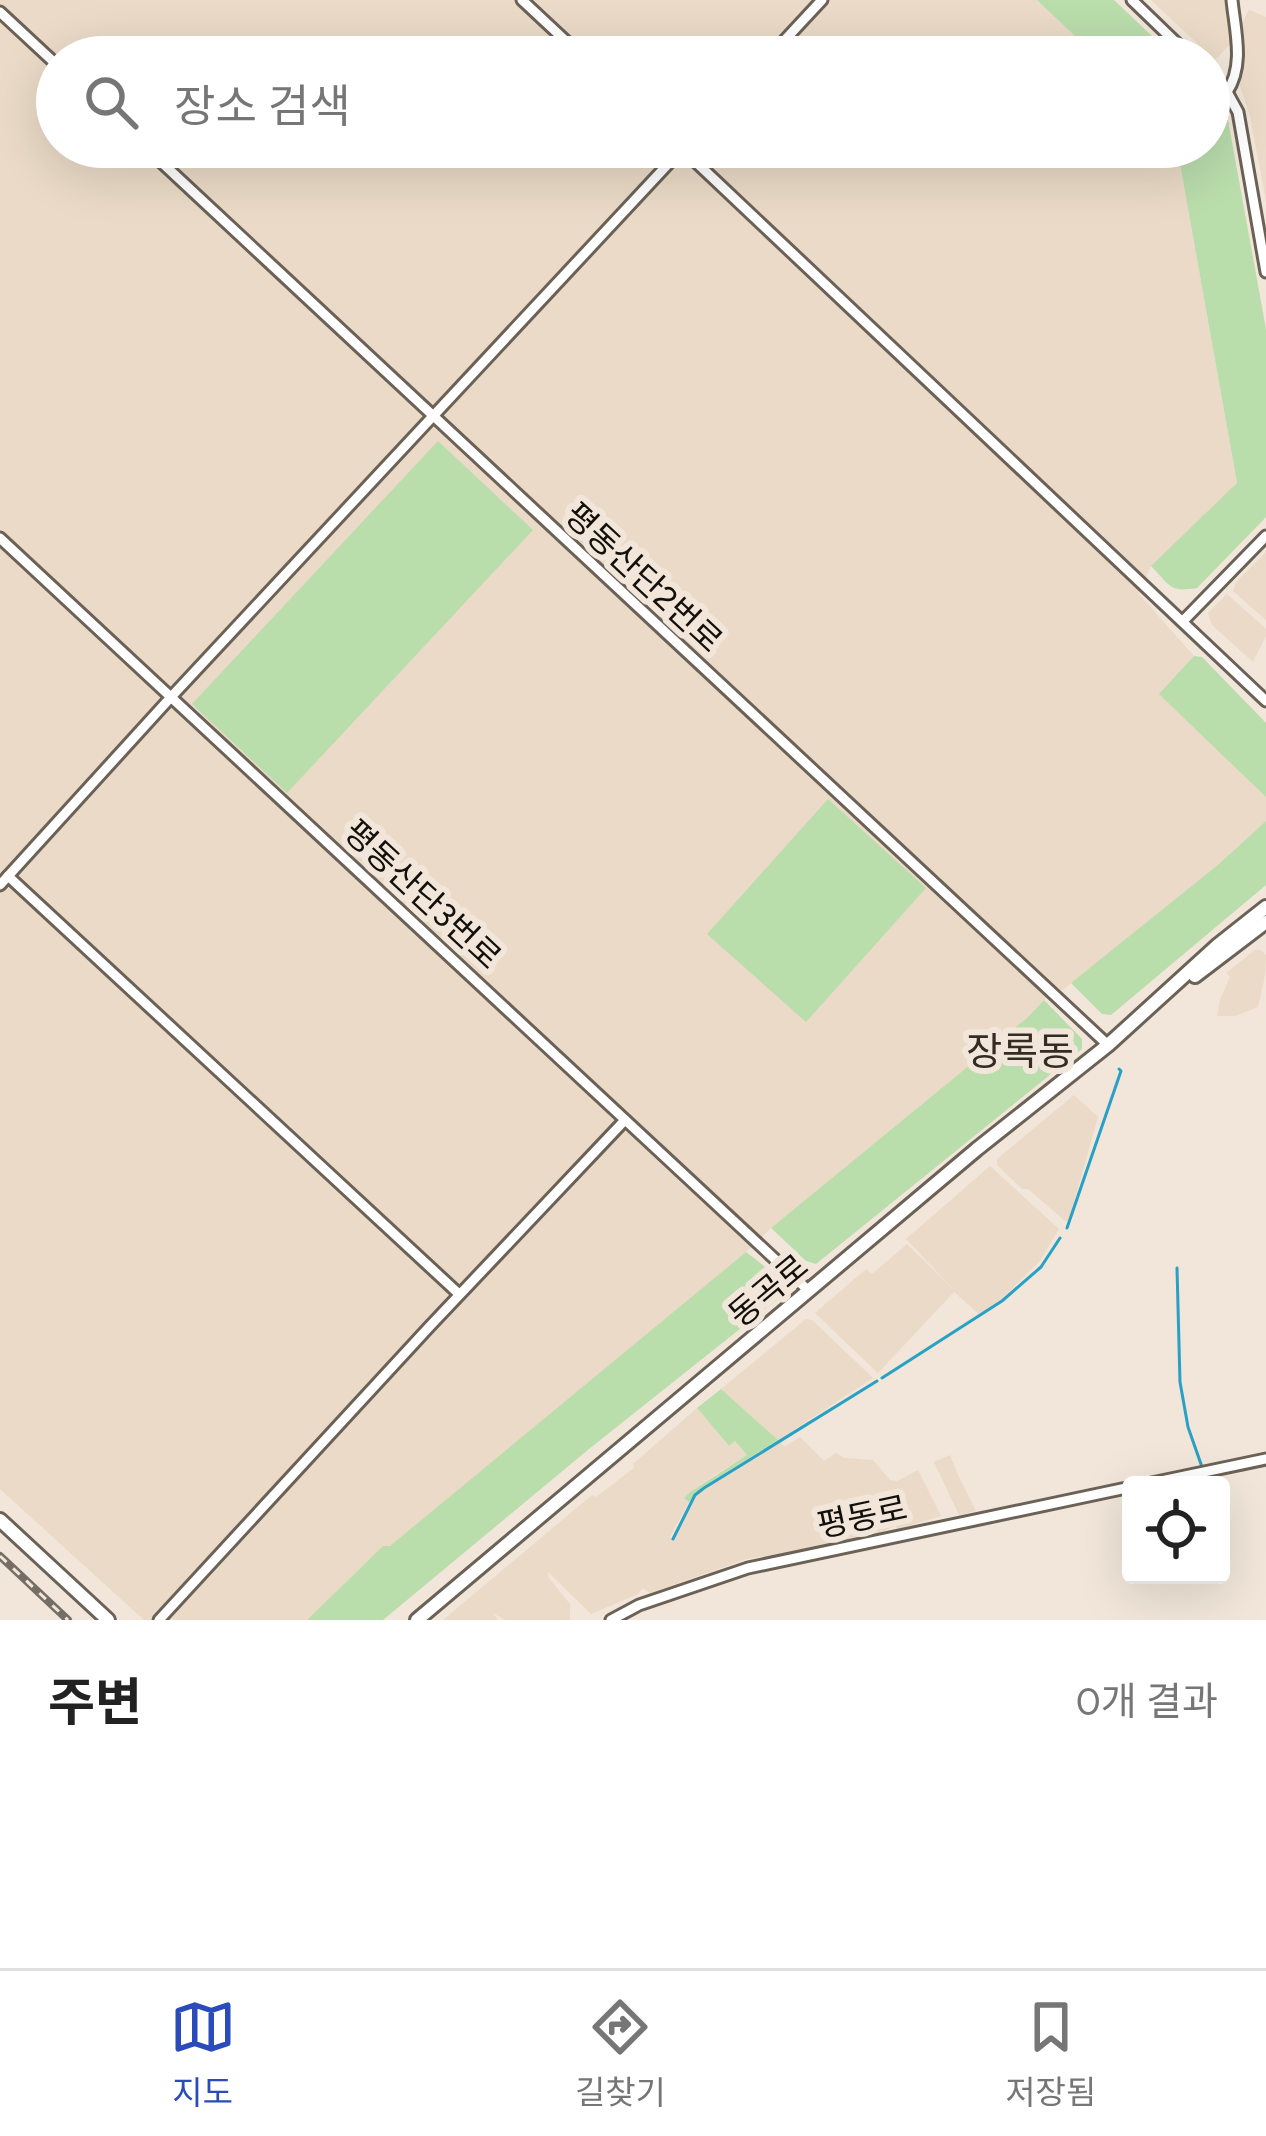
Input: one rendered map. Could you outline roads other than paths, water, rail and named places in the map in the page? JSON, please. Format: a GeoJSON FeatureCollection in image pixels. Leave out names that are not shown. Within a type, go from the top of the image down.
{"type":"FeatureCollection","features":[{"type":"Feature","properties":{"kind":"main road","name":"동곡로"},"geometry":{"type":"LineString","coordinates":[[417,1620],[977,1149],[1108,1046],[1266,907]]}},
{"type":"Feature","properties":{"kind":"main road","name":"동곡로"},"geometry":{"type":"LineString","coordinates":[[1155,1004],[1266,922]]}},
{"type":"Feature","properties":{"kind":"main road"},"geometry":{"type":"LineString","coordinates":[[0,1520],[108,1620]]}},
{"type":"Feature","properties":{"kind":"street"},"geometry":{"type":"LineString","coordinates":[[7,0],[0,10],[36,45]]}},
{"type":"Feature","properties":{"kind":"street"},"geometry":{"type":"LineString","coordinates":[[521,0],[560,36]]}},
{"type":"Feature","properties":{"kind":"street"},"geometry":{"type":"LineString","coordinates":[[789,36],[822,0]]}},
{"type":"Feature","properties":{"kind":"street"},"geometry":{"type":"LineString","coordinates":[[1132,0],[1169,36]]}},
{"type":"Feature","properties":{"kind":"street"},"geometry":{"type":"LineString","coordinates":[[1230,88],[1238,67],[1232,0]]}},
{"type":"Feature","properties":{"kind":"street"},"geometry":{"type":"LineString","coordinates":[[1230,97],[1238,112],[1266,272]]}},
{"type":"Feature","properties":{"kind":"street","name":"평동산단2번로"},"geometry":{"type":"LineString","coordinates":[[168,168],[1108,1046]]}},
{"type":"Feature","properties":{"kind":"street"},"geometry":{"type":"LineString","coordinates":[[460,1294],[4,880],[663,168]]}},
{"type":"Feature","properties":{"kind":"street"},"geometry":{"type":"LineString","coordinates":[[703,168],[1266,701]]}},
{"type":"Feature","properties":{"kind":"street"},"geometry":{"type":"LineString","coordinates":[[1184,620],[1266,536]]}},
{"type":"Feature","properties":{"kind":"street","name":"평동산단3번로"},"geometry":{"type":"LineString","coordinates":[[0,538],[808,1292]]}},
{"type":"Feature","properties":{"kind":"street"},"geometry":{"type":"LineString","coordinates":[[159,1620],[625,1120]]}},
{"type":"Feature","properties":{"kind":"street"},"geometry":{"type":"LineString","coordinates":[[1185,1476],[1266,1459]]}},
{"type":"Feature","properties":{"kind":"street","name":"평동로"},"geometry":{"type":"LineString","coordinates":[[610,1620],[639,1605],[748,1568],[1122,1489]]}},
{"type":"Feature","properties":{"kind":"waterway"},"geometry":{"type":"LineString","coordinates":[[1067,1228],[1119,1069]]}},
{"type":"Feature","properties":{"kind":"waterway"},"geometry":{"type":"LineString","coordinates":[[882,1378],[1002,1301],[1041,1267],[1060,1238]]}},
{"type":"Feature","properties":{"kind":"waterway"},"geometry":{"type":"LineString","coordinates":[[1177,1268],[1180,1382],[1202,1467]]}},
{"type":"Feature","properties":{"kind":"waterway"},"geometry":{"type":"LineString","coordinates":[[673,1539],[695,1495],[704,1488],[877,1381]]}},
{"type":"Feature","properties":{"kind":"railway"},"geometry":{"type":"LineString","coordinates":[[0,1556],[68,1620]]}},
{"type":"Feature","properties":{"kind":"district","name":"장록동"},"geometry":{"type":"Point","coordinates":[1020,1051]}}]}
